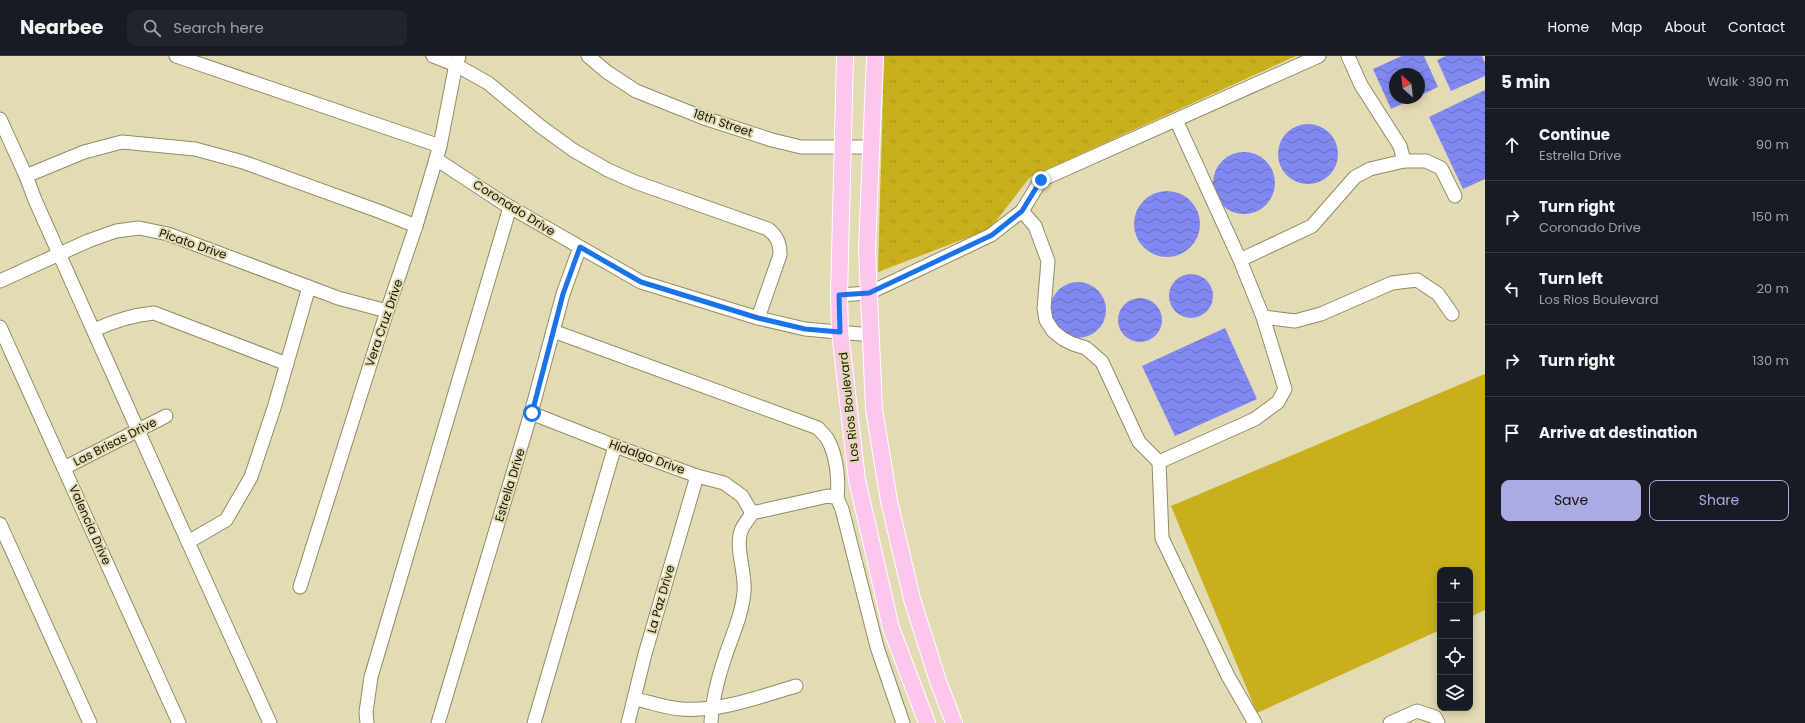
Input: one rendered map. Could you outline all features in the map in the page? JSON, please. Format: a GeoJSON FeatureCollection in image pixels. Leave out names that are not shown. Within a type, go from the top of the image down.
{"type":"FeatureCollection","features":[{"type":"Feature","properties":{"kind":"main road","name":"Los Rios Boulevard"},"geometry":{"type":"LineString","coordinates":[[845,56],[844,146],[839,295],[840,332],[849,415],[857,480],[891,628],[926,723]]}},
{"type":"Feature","properties":{"kind":"main road","name":"Los Rios Boulevard"},"geometry":{"type":"LineString","coordinates":[[875,56],[867,249],[874,409],[889,501],[912,599],[938,682],[954,723]]}},
{"type":"Feature","properties":{"kind":"street"},"geometry":{"type":"LineString","coordinates":[[176,56],[440,146]]}},
{"type":"Feature","properties":{"kind":"street"},"geometry":{"type":"LineString","coordinates":[[433,56],[458,61],[488,83],[540,126],[573,150],[608,170],[635,182],[764,227],[775,234],[780,244],[780,255],[758,318]]}},
{"type":"Feature","properties":{"kind":"street","name":"18th Street"},"geometry":{"type":"LineString","coordinates":[[588,56],[607,72],[636,91],[704,118],[801,147],[872,147]]}},
{"type":"Feature","properties":{"kind":"street"},"geometry":{"type":"LineString","coordinates":[[839,295],[869,293],[992,235],[1022,211],[1041,180],[1318,56]]}},
{"type":"Feature","properties":{"kind":"street"},"geometry":{"type":"LineString","coordinates":[[1348,56],[1361,85],[1400,146],[1404,161]]}},
{"type":"Feature","properties":{"kind":"street","name":"Vera Cruz Drive"},"geometry":{"type":"LineString","coordinates":[[300,587],[387,311],[416,226],[440,146],[458,61]]}},
{"type":"Feature","properties":{"kind":"street"},"geometry":{"type":"LineString","coordinates":[[0,119],[270,723]]}},
{"type":"Feature","properties":{"kind":"street"},"geometry":{"type":"LineString","coordinates":[[1159,462],[1255,419],[1278,402],[1285,389],[1263,317],[1240,260],[1176,120]]}},
{"type":"Feature","properties":{"kind":"street"},"geometry":{"type":"LineString","coordinates":[[26,176],[84,152],[122,142],[195,149],[243,162],[416,226]]}},
{"type":"Feature","properties":{"kind":"street","name":"Coronado Drive"},"geometry":{"type":"LineString","coordinates":[[440,146],[436,159],[510,207],[641,282],[758,318],[805,329],[871,335]]}},
{"type":"Feature","properties":{"kind":"street"},"geometry":{"type":"LineString","coordinates":[[1240,260],[1312,226],[1355,177],[1370,169],[1404,161],[1426,161],[1441,168],[1455,196]]}},
{"type":"Feature","properties":{"kind":"street"},"geometry":{"type":"LineString","coordinates":[[367,723],[366,712],[371,677],[510,207]]}},
{"type":"Feature","properties":{"kind":"street"},"geometry":{"type":"LineString","coordinates":[[1022,211],[1035,226],[1045,248],[1048,261],[1044,308],[1046,320],[1053,331],[1062,339],[1086,348],[1102,362],[1139,442],[1159,462],[1162,538],[1228,676],[1255,723]]}},
{"type":"Feature","properties":{"kind":"street","name":"Picato Drive"},"geometry":{"type":"LineString","coordinates":[[0,281],[116,231],[138,228],[168,234],[338,298],[387,311]]}},
{"type":"Feature","properties":{"kind":"street","name":"Estrella Drive"},"geometry":{"type":"LineString","coordinates":[[438,723],[532,413],[563,294],[580,247]]}},
{"type":"Feature","properties":{"kind":"street"},"geometry":{"type":"LineString","coordinates":[[1263,317],[1295,321],[1321,314],[1392,283],[1417,280],[1438,294],[1452,314]]}},
{"type":"Feature","properties":{"kind":"street"},"geometry":{"type":"LineString","coordinates":[[188,542],[226,520],[251,476],[287,364],[309,287]]}},
{"type":"Feature","properties":{"kind":"street"},"geometry":{"type":"LineString","coordinates":[[94,330],[134,315],[154,313],[287,364]]}},
{"type":"Feature","properties":{"kind":"street","name":"Valencia Drive"},"geometry":{"type":"LineString","coordinates":[[0,327],[179,723]]}},
{"type":"Feature","properties":{"kind":"street"},"geometry":{"type":"LineString","coordinates":[[553,331],[818,428],[828,439],[834,456],[839,485],[837,498],[842,509],[877,647],[903,723]]}},
{"type":"Feature","properties":{"kind":"street","name":"Hidalgo Drive"},"geometry":{"type":"LineString","coordinates":[[532,413],[615,446],[697,476],[724,483],[742,496],[752,513]]}},
{"type":"Feature","properties":{"kind":"street","name":"Las Brisas Drive"},"geometry":{"type":"LineString","coordinates":[[64,468],[166,416]]}},
{"type":"Feature","properties":{"kind":"street"},"geometry":{"type":"LineString","coordinates":[[534,723],[615,446]]}},
{"type":"Feature","properties":{"kind":"street","name":"La Paz Drive"},"geometry":{"type":"LineString","coordinates":[[628,723],[645,654],[697,476]]}},
{"type":"Feature","properties":{"kind":"street"},"geometry":{"type":"LineString","coordinates":[[711,723],[712,708],[725,658],[738,621],[744,591],[742,560],[738,545],[741,531],[752,513],[828,496],[837,498]]}},
{"type":"Feature","properties":{"kind":"street"},"geometry":{"type":"LineString","coordinates":[[0,524],[4,545],[90,723]]}},
{"type":"Feature","properties":{"kind":"street"},"geometry":{"type":"LineString","coordinates":[[635,698],[679,709],[712,708],[729,706],[796,686]]}},
{"type":"Feature","properties":{"kind":"street"},"geometry":{"type":"LineString","coordinates":[[1390,723],[1417,711],[1435,717],[1438,723]]}},
{"type":"Feature","properties":{"kind":"green space"},"geometry":{"type":"Polygon","coordinates":[[[884,56],[1296,56],[1030,177],[990,229],[878,272],[884,56]]]}},
{"type":"Feature","properties":{"kind":"green space"},"geometry":{"type":"Polygon","coordinates":[[[1485,374],[1485,610],[1473,616],[1473,567],[1437,567],[1437,631],[1257,713],[1171,506],[1485,374]]]}},
{"type":"Feature","properties":{"kind":"water"},"geometry":{"type":"Polygon","coordinates":[[[1402,56],[1424,56],[1438,87],[1425,93],[1425,68],[1389,68],[1389,104],[1402,104],[1391,109],[1373,69],[1402,56]]]}},
{"type":"Feature","properties":{"kind":"water"},"geometry":{"type":"Polygon","coordinates":[[[1446,56],[1482,56],[1485,63],[1485,76],[1451,91],[1437,60],[1446,56]]]}},
{"type":"Feature","properties":{"kind":"water"},"geometry":{"type":"Polygon","coordinates":[[[1485,90],[1485,179],[1463,189],[1429,117],[1485,90]]]}},
{"type":"Feature","properties":{"kind":"water"},"geometry":{"type":"Polygon","coordinates":[[[1302,124],[1314,124],[1325,129],[1333,137],[1338,148],[1336,166],[1325,179],[1314,184],[1302,184],[1291,179],[1283,171],[1278,160],[1278,148],[1283,137],[1291,129],[1302,124]]]}},
{"type":"Feature","properties":{"kind":"water"},"geometry":{"type":"Polygon","coordinates":[[[1244,152],[1256,155],[1266,161],[1272,171],[1275,183],[1272,195],[1266,205],[1256,211],[1244,214],[1232,211],[1222,205],[1216,195],[1213,183],[1216,171],[1222,161],[1232,155],[1244,152]]]}},
{"type":"Feature","properties":{"kind":"water"},"geometry":{"type":"Polygon","coordinates":[[[1161,191],[1173,191],[1180,193],[1191,200],[1198,211],[1200,224],[1198,237],[1191,248],[1180,255],[1173,257],[1161,257],[1154,255],[1143,248],[1136,237],[1134,230],[1134,218],[1136,211],[1143,200],[1154,193],[1161,191]]]}},
{"type":"Feature","properties":{"kind":"water"},"geometry":{"type":"Polygon","coordinates":[[[1187,274],[1195,274],[1207,280],[1213,292],[1213,300],[1207,312],[1195,318],[1187,318],[1175,312],[1169,300],[1169,292],[1175,280],[1187,274]]]}},
{"type":"Feature","properties":{"kind":"water"},"geometry":{"type":"Polygon","coordinates":[[[1072,282],[1084,282],[1094,286],[1102,294],[1106,304],[1106,316],[1102,326],[1094,334],[1084,338],[1072,338],[1062,334],[1054,326],[1050,316],[1050,304],[1054,294],[1062,286],[1072,282]]]}},
{"type":"Feature","properties":{"kind":"water"},"geometry":{"type":"Polygon","coordinates":[[[1136,298],[1144,298],[1156,304],[1162,316],[1162,324],[1156,336],[1144,342],[1136,342],[1124,336],[1118,324],[1118,316],[1124,304],[1136,298]]]}},
{"type":"Feature","properties":{"kind":"water"},"geometry":{"type":"Polygon","coordinates":[[[1225,328],[1257,399],[1175,436],[1142,366],[1225,328]]]}},
{"type":"Feature","properties":{"kind":"route"},"geometry":{"type":"LineString","coordinates":[[532,413],[563,294],[580,247],[641,282],[758,318],[805,329],[840,332],[839,295],[869,293],[992,235],[1022,211],[1041,180]]}}]}
